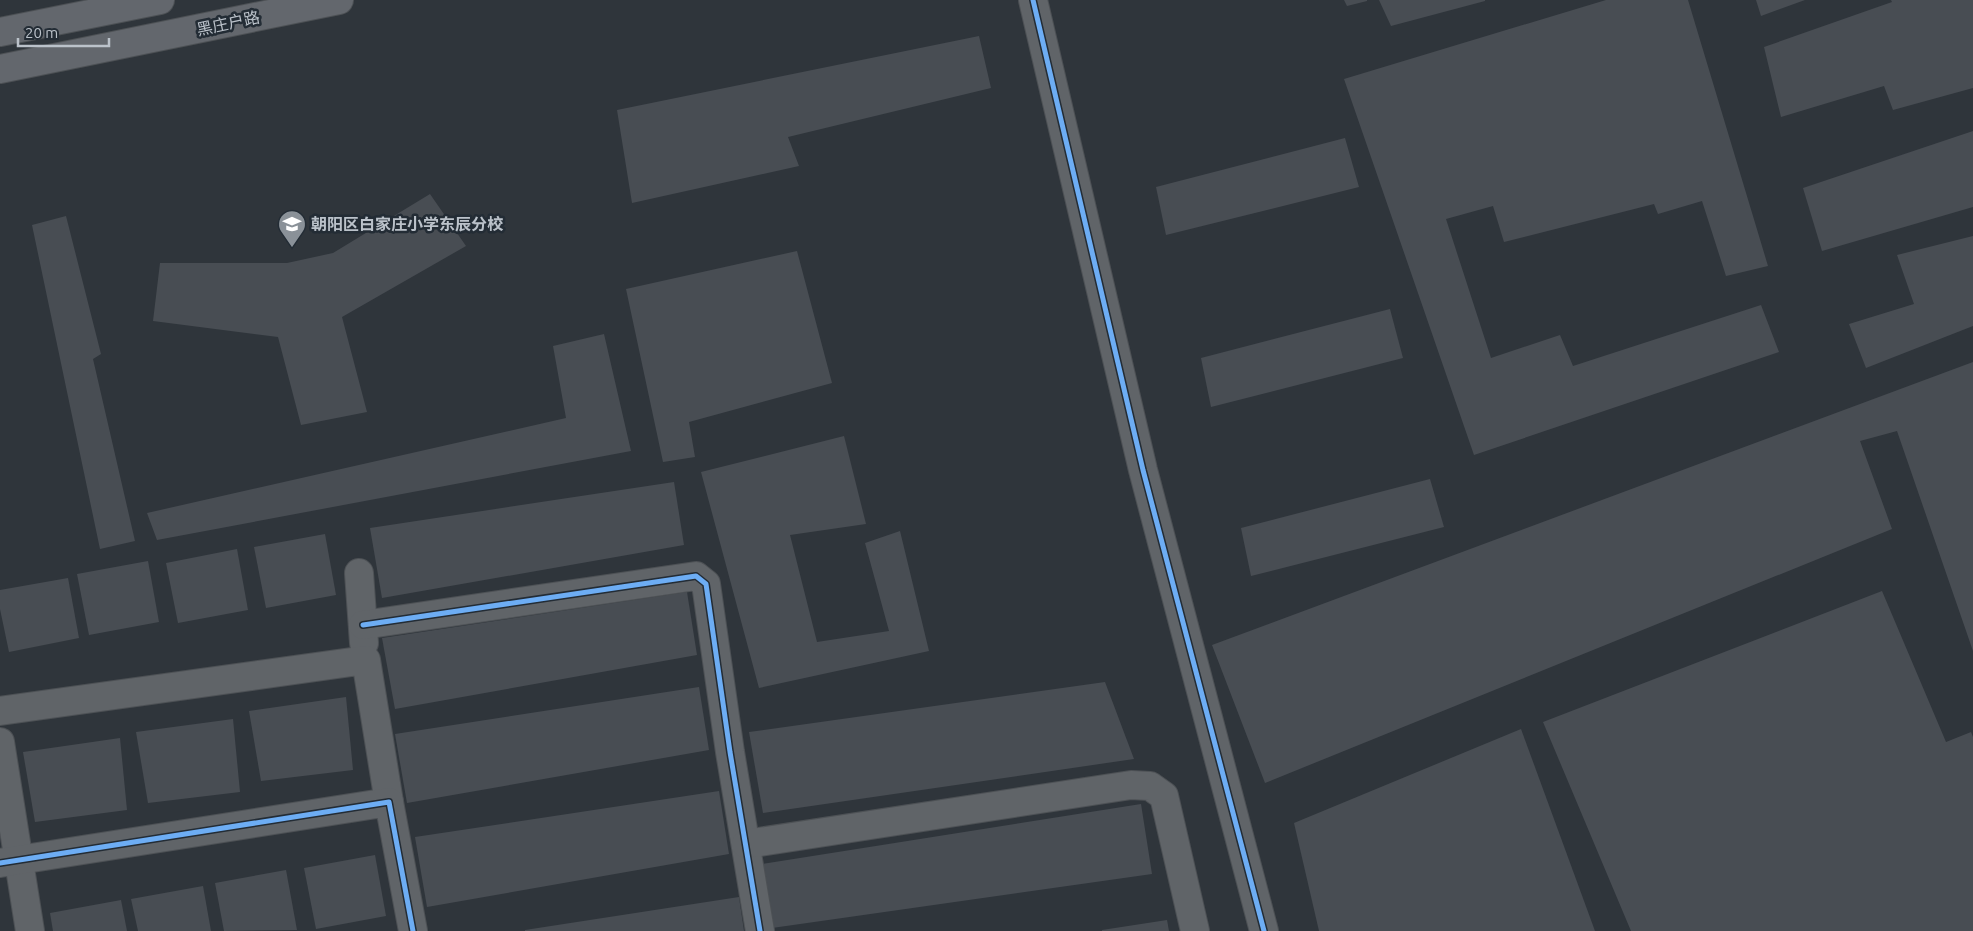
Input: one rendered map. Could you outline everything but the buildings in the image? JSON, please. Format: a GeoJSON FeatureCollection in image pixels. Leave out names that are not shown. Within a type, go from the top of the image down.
{"type":"FeatureCollection","features":[{"type":"Feature","properties":{"kind":"street"},"geometry":{"type":"LineString","coordinates":[[0,32],[160,0]]}},
{"type":"Feature","properties":{"kind":"street","name":"黑庄户路"},"geometry":{"type":"LineString","coordinates":[[0,69],[338,0]]}},
{"type":"Feature","properties":{"kind":"street"},"geometry":{"type":"LineString","coordinates":[[1033,0],[1143,470],[1264,931]]}},
{"type":"Feature","properties":{"kind":"street"},"geometry":{"type":"LineString","coordinates":[[359,573],[366,660],[413,931]]}},
{"type":"Feature","properties":{"kind":"street"},"geometry":{"type":"LineString","coordinates":[[363,625],[696,576],[706,584],[760,931]]}},
{"type":"Feature","properties":{"kind":"street"},"geometry":{"type":"LineString","coordinates":[[0,711],[366,660]]}},
{"type":"Feature","properties":{"kind":"street"},"geometry":{"type":"LineString","coordinates":[[0,742],[9,862],[30,931]]}},
{"type":"Feature","properties":{"kind":"street"},"geometry":{"type":"LineString","coordinates":[[746,844],[1132,785],[1150,786],[1164,796],[1195,931]]}},
{"type":"Feature","properties":{"kind":"street"},"geometry":{"type":"LineString","coordinates":[[9,862],[390,802]]}},
{"type":"Feature","properties":{"kind":"cycle path"},"geometry":{"type":"LineString","coordinates":[[1033,0],[1143,470],[1264,931]]}},
{"type":"Feature","properties":{"kind":"cycle path"},"geometry":{"type":"LineString","coordinates":[[363,625],[696,576],[706,584],[730,752],[760,931]]}},
{"type":"Feature","properties":{"kind":"cycle path"},"geometry":{"type":"LineString","coordinates":[[0,863],[389,802],[413,931]]}},
{"type":"Feature","properties":{"kind":"place","name":"朝阳区白家庄小学东辰分校"},"geometry":{"type":"Point","coordinates":[292,248]}}]}
